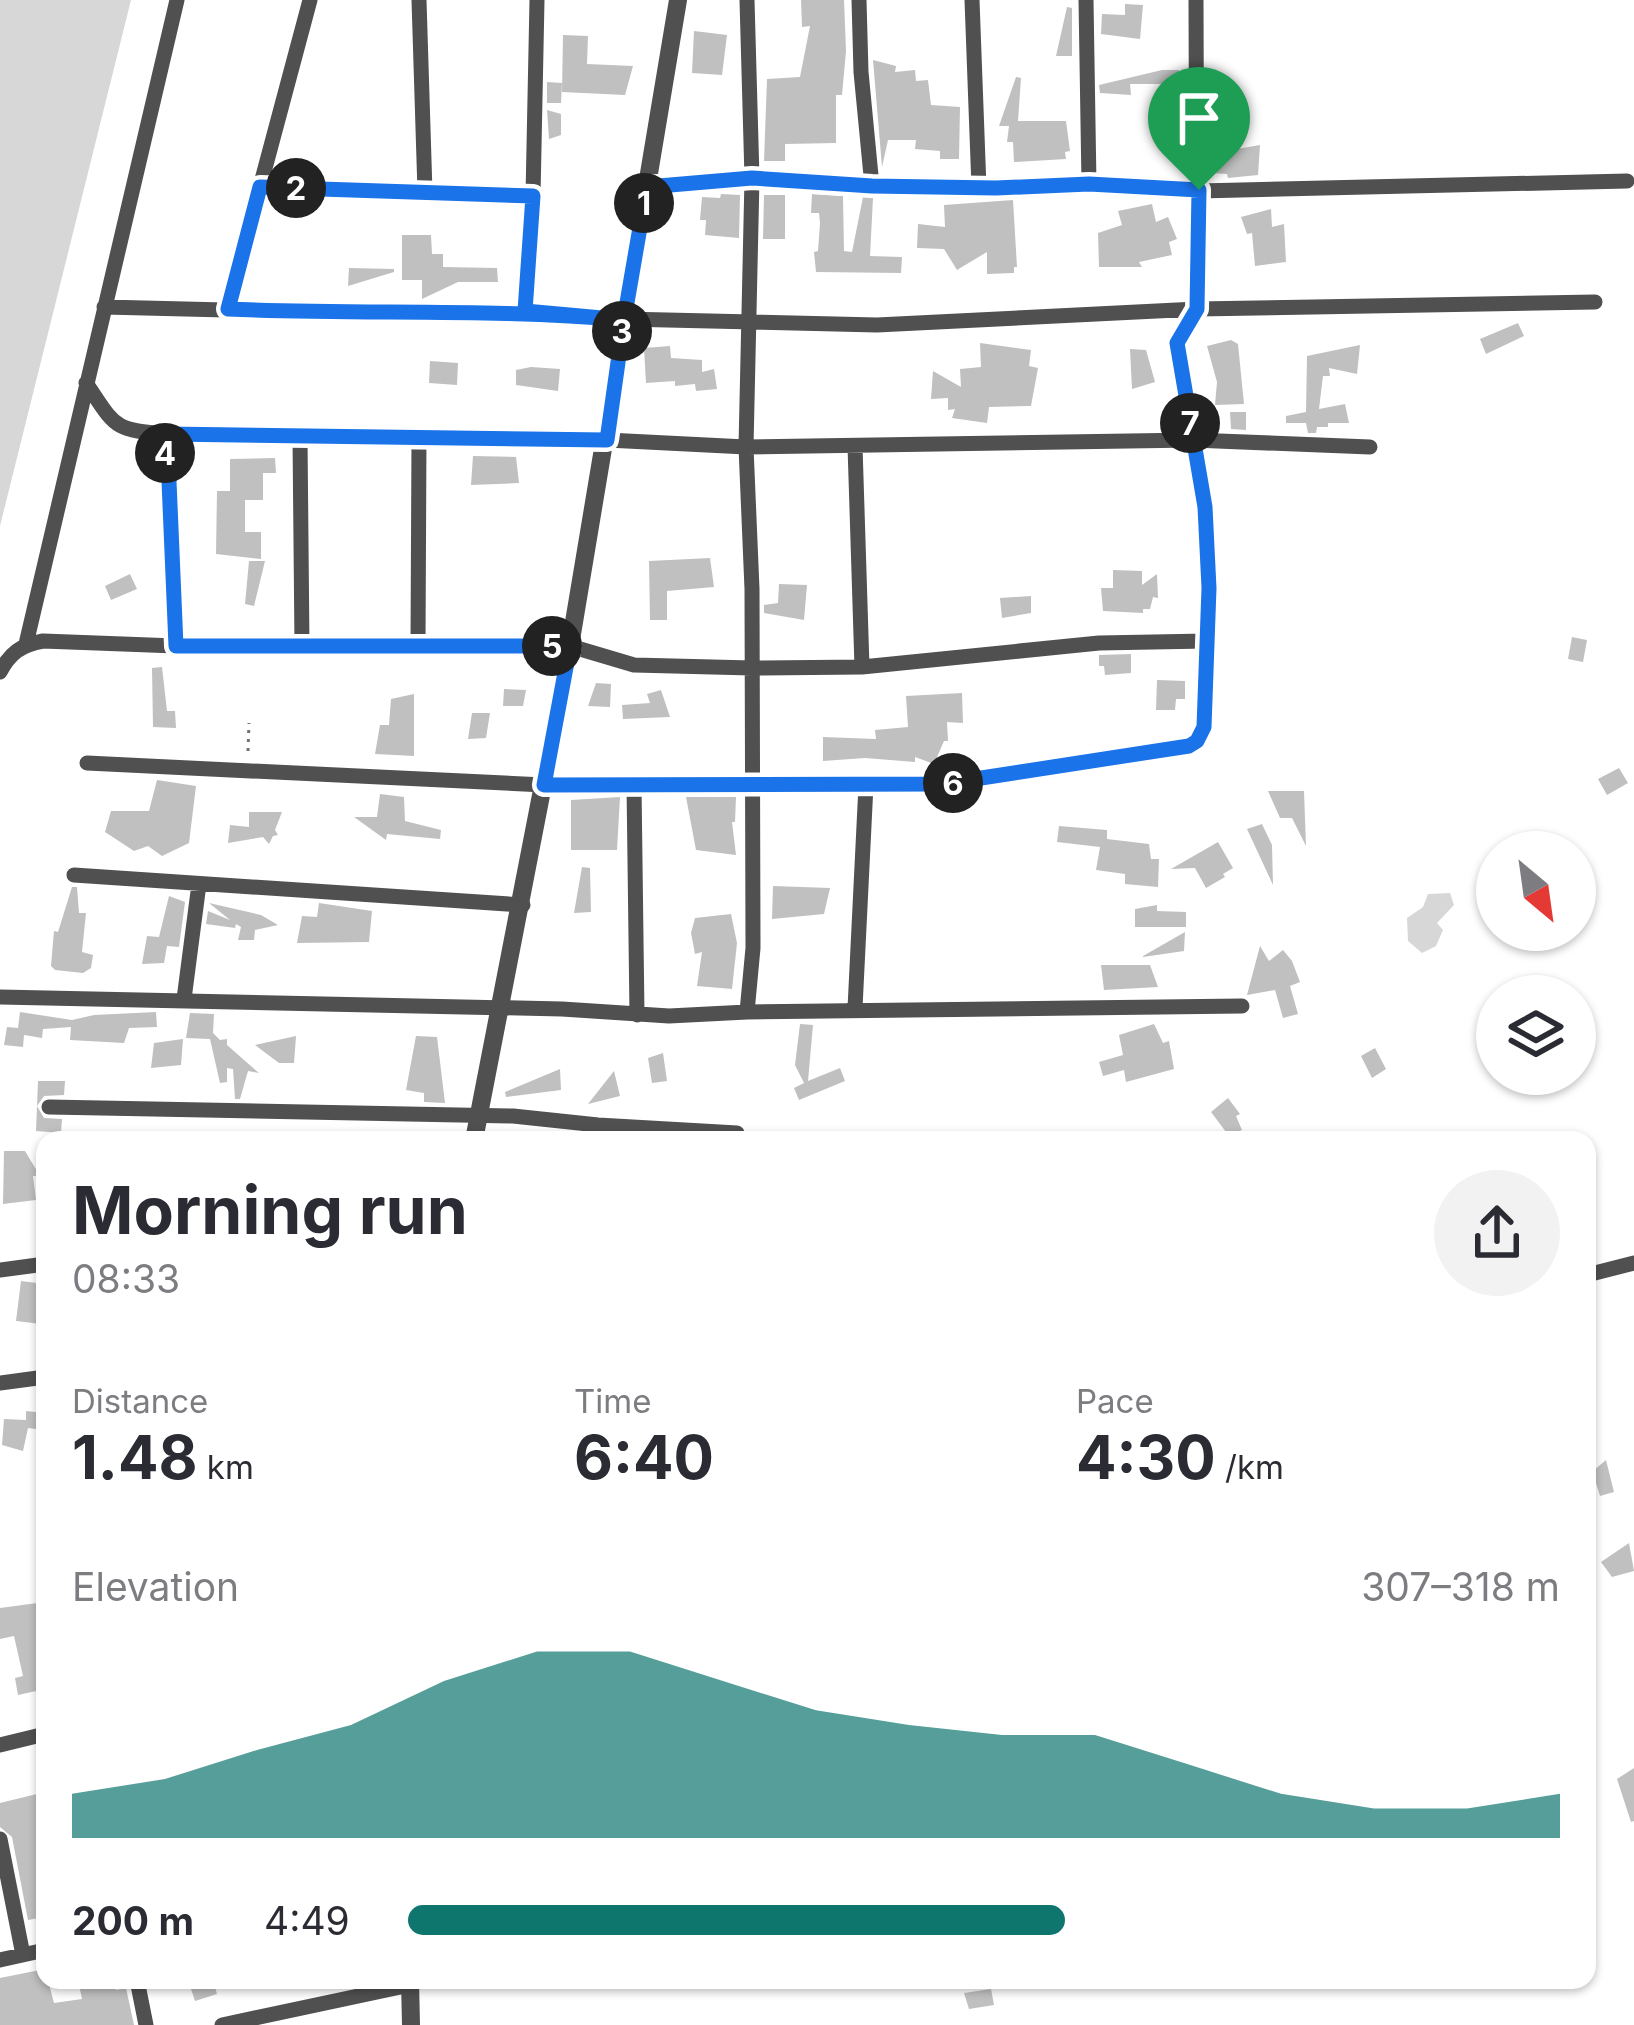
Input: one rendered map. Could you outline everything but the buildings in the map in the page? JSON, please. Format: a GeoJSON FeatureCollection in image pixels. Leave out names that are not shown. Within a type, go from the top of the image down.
{"type":"FeatureCollection","features":[{"type":"Feature","properties":{"kind":"street"},"geometry":{"type":"LineString","coordinates":[[26,644],[177,0]]}},
{"type":"Feature","properties":{"kind":"street"},"geometry":{"type":"LineString","coordinates":[[228,309],[310,0]]}},
{"type":"Feature","properties":{"kind":"street"},"geometry":{"type":"LineString","coordinates":[[419,0],[425,192]]}},
{"type":"Feature","properties":{"kind":"street"},"geometry":{"type":"LineString","coordinates":[[525,311],[537,0]]}},
{"type":"Feature","properties":{"kind":"street"},"geometry":{"type":"LineString","coordinates":[[475,1131],[523,905],[607,440],[678,0]]}},
{"type":"Feature","properties":{"kind":"street"},"geometry":{"type":"LineString","coordinates":[[747,0],[752,178],[746,447],[753,787],[753,948],[747,1012]]}},
{"type":"Feature","properties":{"kind":"street"},"geometry":{"type":"LineString","coordinates":[[859,0],[872,186]]}},
{"type":"Feature","properties":{"kind":"street"},"geometry":{"type":"LineString","coordinates":[[972,0],[979,188]]}},
{"type":"Feature","properties":{"kind":"street"},"geometry":{"type":"LineString","coordinates":[[1086,0],[1089,184]]}},
{"type":"Feature","properties":{"kind":"street"},"geometry":{"type":"LineString","coordinates":[[87,763],[544,785],[942,784],[1189,746],[1197,741],[1204,727],[1209,588],[1205,507],[1177,343],[1197,309],[1196,0]]}},
{"type":"Feature","properties":{"kind":"street"},"geometry":{"type":"LineString","coordinates":[[647,187],[752,178],[872,186],[1089,184],[1199,190],[1627,181]]}},
{"type":"Feature","properties":{"kind":"street"},"geometry":{"type":"LineString","coordinates":[[260,187],[533,196]]}},
{"type":"Feature","properties":{"kind":"street"},"geometry":{"type":"LineString","coordinates":[[104,307],[381,314],[525,311],[624,320],[877,325],[1197,309],[1595,302]]}},
{"type":"Feature","properties":{"kind":"street"},"geometry":{"type":"LineString","coordinates":[[86,383],[113,423],[126,431],[167,434],[607,440],[746,447],[1193,440],[1370,447]]}},
{"type":"Feature","properties":{"kind":"street"},"geometry":{"type":"LineString","coordinates":[[167,434],[176,646]]}},
{"type":"Feature","properties":{"kind":"street"},"geometry":{"type":"LineString","coordinates":[[418,644],[419,436]]}},
{"type":"Feature","properties":{"kind":"street"},"geometry":{"type":"LineString","coordinates":[[300,438],[302,646]]}},
{"type":"Feature","properties":{"kind":"street"},"geometry":{"type":"LineString","coordinates":[[855,446],[862,667]]}},
{"type":"Feature","properties":{"kind":"street"},"geometry":{"type":"LineString","coordinates":[[0,672],[9,656],[26,644],[43,641],[176,646],[570,646],[634,665],[752,668],[862,667],[1099,643],[1207,641]]}},
{"type":"Feature","properties":{"kind":"street"},"geometry":{"type":"LineString","coordinates":[[634,785],[637,1015]]}},
{"type":"Feature","properties":{"kind":"street"},"geometry":{"type":"LineString","coordinates":[[855,1008],[866,785]]}},
{"type":"Feature","properties":{"kind":"street"},"geometry":{"type":"LineString","coordinates":[[74,875],[523,905]]}},
{"type":"Feature","properties":{"kind":"street"},"geometry":{"type":"LineString","coordinates":[[184,999],[199,884]]}},
{"type":"Feature","properties":{"kind":"street"},"geometry":{"type":"LineString","coordinates":[[0,997],[637,1015],[855,1008],[1242,1006]]}},
{"type":"Feature","properties":{"kind":"street"},"geometry":{"type":"LineString","coordinates":[[49,1106],[512,1115],[702,1131]]}},
{"type":"Feature","properties":{"kind":"street"},"geometry":{"type":"LineString","coordinates":[[1596,1273],[1634,1263]]}},
{"type":"Feature","properties":{"kind":"street"},"geometry":{"type":"LineString","coordinates":[[0,1270],[36,1265]]}},
{"type":"Feature","properties":{"kind":"street"},"geometry":{"type":"LineString","coordinates":[[0,1383],[36,1377]]}},
{"type":"Feature","properties":{"kind":"street"},"geometry":{"type":"LineString","coordinates":[[0,1745],[36,1736]]}},
{"type":"Feature","properties":{"kind":"street"},"geometry":{"type":"LineString","coordinates":[[0,1839],[23,1954]]}},
{"type":"Feature","properties":{"kind":"street"},"geometry":{"type":"LineString","coordinates":[[0,1960],[36,1952]]}},
{"type":"Feature","properties":{"kind":"street"},"geometry":{"type":"LineString","coordinates":[[139,1989],[146,2025]]}},
{"type":"Feature","properties":{"kind":"street"},"geometry":{"type":"LineString","coordinates":[[222,2025],[383,1989]]}},
{"type":"Feature","properties":{"kind":"street"},"geometry":{"type":"LineString","coordinates":[[410,1989],[411,2025]]}},
{"type":"Feature","properties":{"kind":"path"},"geometry":{"type":"LineString","coordinates":[[248,771],[249,723]]}},
{"type":"Feature","properties":{"kind":"shaded area"},"geometry":{"type":"Polygon","coordinates":[[[0,0],[131,0],[0,526],[0,0]]]}},
{"type":"Feature","properties":{"kind":"shaded area"},"geometry":{"type":"Polygon","coordinates":[[[1450,893],[1454,905],[1437,923],[1443,930],[1436,946],[1422,953],[1408,941],[1407,918],[1423,907],[1428,894],[1450,893]]]}},
{"type":"Feature","properties":{"kind":"route"},"geometry":{"type":"LineString","coordinates":[[1199,190],[1089,184],[872,186],[752,178],[647,187],[624,320],[525,311],[533,196],[260,187],[228,309],[381,314],[525,311],[624,320],[607,440],[167,434],[176,646],[570,646],[544,785],[942,784],[1189,746],[1204,727],[1209,588],[1205,507],[1177,343],[1197,309],[1199,190]]}}]}
